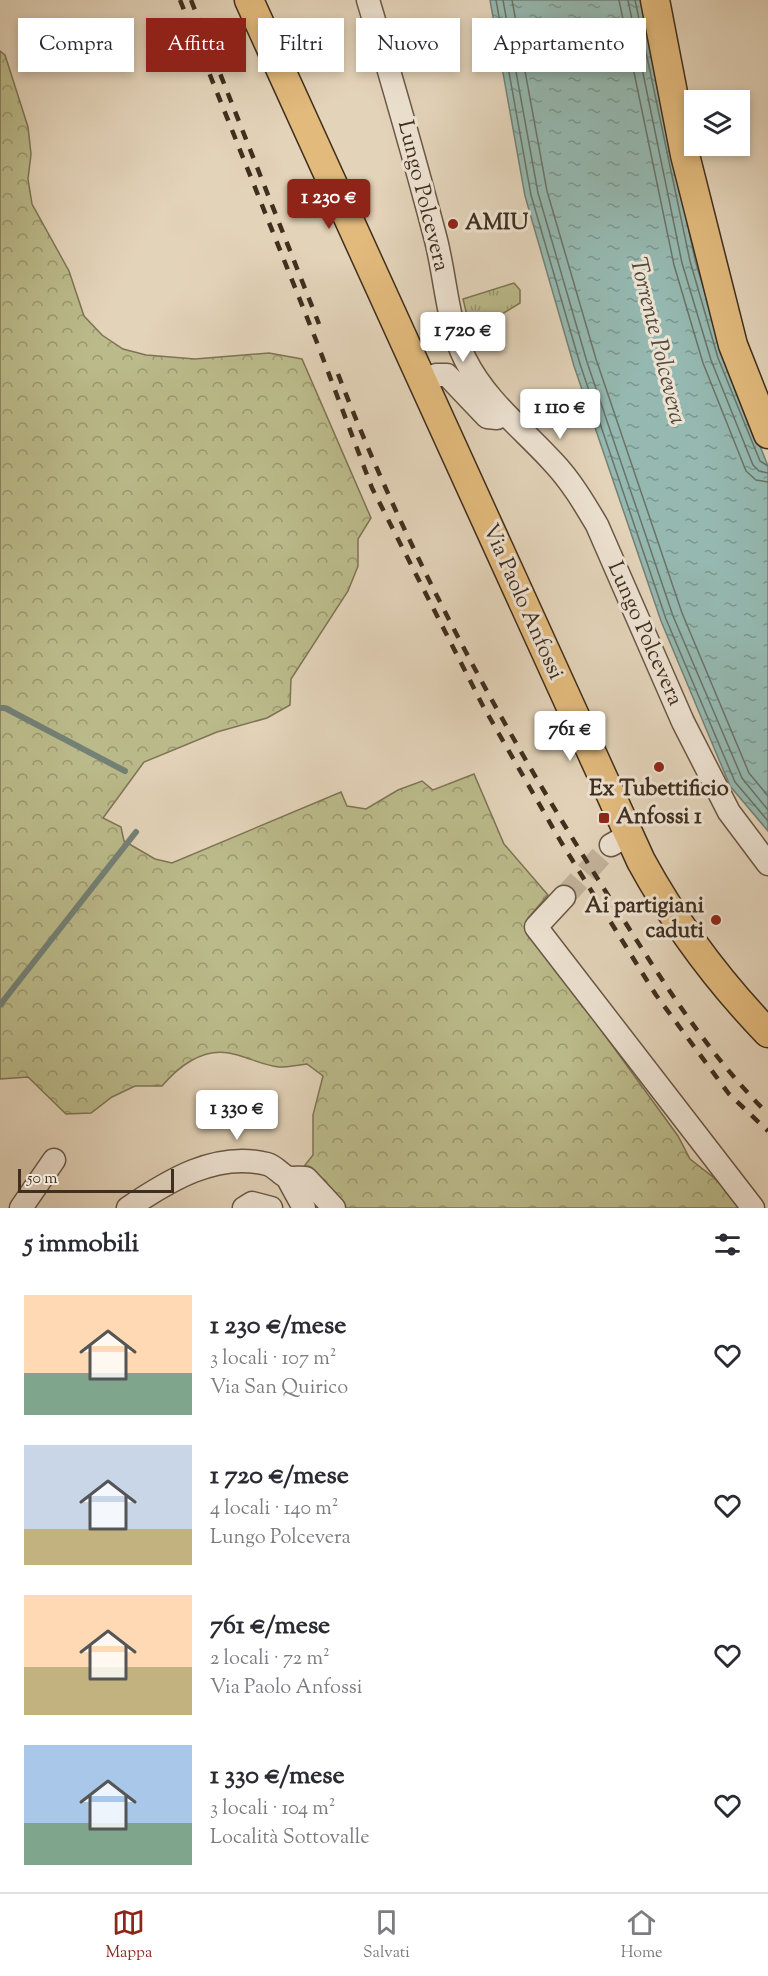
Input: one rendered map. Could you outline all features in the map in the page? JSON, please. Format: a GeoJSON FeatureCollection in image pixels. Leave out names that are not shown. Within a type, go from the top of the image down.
{"type":"FeatureCollection","features":[{"type":"Feature","properties":{"kind":"main road","name":"Via Paolo Anfossi"},"geometry":{"type":"LineString","coordinates":[[249,0],[449,442],[620,840],[723,985],[768,1033]]}},
{"type":"Feature","properties":{"kind":"main road"},"geometry":{"type":"LineString","coordinates":[[655,0],[685,155],[733,345],[768,434]]}},
{"type":"Feature","properties":{"kind":"street","name":"Lungo Polcevera"},"geometry":{"type":"LineString","coordinates":[[368,0],[398,99],[436,243],[447,303],[464,357],[479,386],[554,462],[579,495],[597,525],[683,722],[729,812],[768,864]]}},
{"type":"Feature","properties":{"kind":"street"},"geometry":{"type":"LineString","coordinates":[[422,381],[436,375],[447,375],[487,417],[507,416]]}},
{"type":"Feature","properties":{"kind":"street"},"geometry":{"type":"LineString","coordinates":[[564,897],[536,927],[753,1208]]}},
{"type":"Feature","properties":{"kind":"street"},"geometry":{"type":"LineString","coordinates":[[21,1208],[54,1160]]}},
{"type":"Feature","properties":{"kind":"street"},"geometry":{"type":"LineString","coordinates":[[128,1208],[161,1185],[195,1169],[239,1161],[269,1164],[287,1177],[304,1208]]}},
{"type":"Feature","properties":{"kind":"street"},"geometry":{"type":"LineString","coordinates":[[287,1177],[306,1178],[334,1208]]}},
{"type":"Feature","properties":{"kind":"street"},"geometry":{"type":"LineString","coordinates":[[244,1208],[252,1203],[271,1208]]}},
{"type":"Feature","properties":{"kind":"green space"},"geometry":{"type":"Polygon","coordinates":[[[0,51],[5,55],[28,127],[31,154],[28,179],[32,204],[69,271],[84,316],[102,335],[123,349],[146,355],[195,359],[269,353],[302,359],[371,518],[358,539],[358,566],[348,591],[291,679],[290,705],[267,718],[217,732],[144,762],[103,818],[121,827],[124,841],[155,859],[172,863],[341,792],[347,806],[366,809],[398,790],[422,781],[433,790],[474,774],[504,844],[548,895],[528,918],[527,928],[678,1136],[690,1159],[731,1191],[743,1208],[325,1208],[305,1165],[313,1155],[313,1115],[323,1076],[307,1064],[279,1067],[229,1053],[209,1053],[191,1060],[162,1086],[135,1086],[112,1097],[91,1113],[66,1114],[28,1077],[0,1079],[0,51]]]}},
{"type":"Feature","properties":{"kind":"green space"},"geometry":{"type":"Polygon","coordinates":[[[514,283],[520,290],[520,303],[497,317],[470,328],[463,299],[514,283]]]}},
{"type":"Feature","properties":{"kind":"water"},"geometry":{"type":"Polygon","coordinates":[[[490,0],[641,0],[645,18],[493,18],[490,0]]]}},
{"type":"Feature","properties":{"kind":"water","name":"Torrente Polcevera"},"geometry":{"type":"Polygon","coordinates":[[[646,24],[695,260],[724,356],[768,466],[768,831],[730,786],[661,621],[574,366],[525,196],[503,72],[646,72],[646,24]]]}},
{"type":"Feature","properties":{"kind":"waterway"},"geometry":{"type":"LineString","coordinates":[[0,708],[5,708],[125,771]]}},
{"type":"Feature","properties":{"kind":"waterway"},"geometry":{"type":"LineString","coordinates":[[0,1005],[136,832]]}},
{"type":"Feature","properties":{"kind":"tunnel"},"geometry":{"type":"LineString","coordinates":[[564,897],[611,845]]}},
{"type":"Feature","properties":{"kind":"railway"},"geometry":{"type":"LineString","coordinates":[[180,0],[316,340],[372,488],[483,706],[561,842],[656,995],[729,1094],[768,1131]]}},
{"type":"Feature","properties":{"kind":"railway"},"geometry":{"type":"LineString","coordinates":[[191,0],[319,324]]}},
{"type":"Feature","properties":{"kind":"railway"},"geometry":{"type":"LineString","coordinates":[[338,374],[365,441],[426,574],[494,704],[530,767],[567,830],[681,1008],[722,1063],[768,1114]]}},
{"type":"Feature","properties":{"kind":"place","name":"AMIU"},"geometry":{"type":"Point","coordinates":[453,224]}},
{"type":"Feature","properties":{"kind":"place","name":"Ex Tubettificio"},"geometry":{"type":"Point","coordinates":[659,767]}},
{"type":"Feature","properties":{"kind":"place","name":"Anfossi 1"},"geometry":{"type":"Point","coordinates":[604,818]}},
{"type":"Feature","properties":{"kind":"place","name":"Ai partigiani caduti"},"geometry":{"type":"Point","coordinates":[716,920]}}]}
